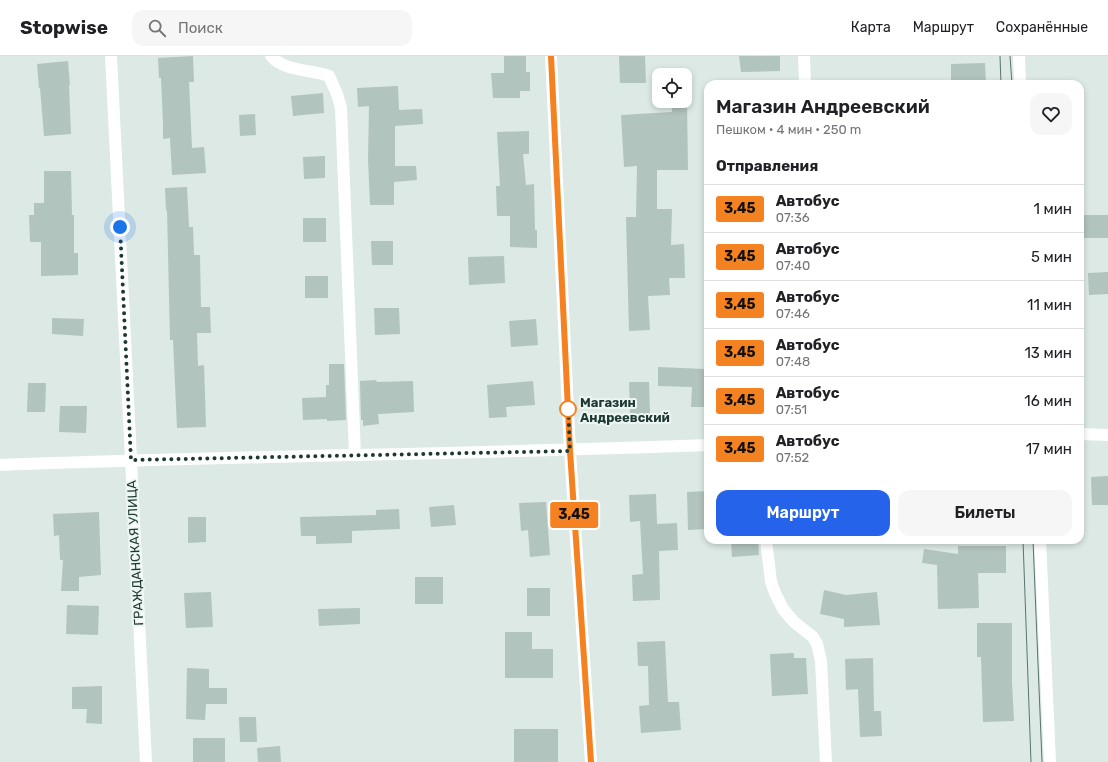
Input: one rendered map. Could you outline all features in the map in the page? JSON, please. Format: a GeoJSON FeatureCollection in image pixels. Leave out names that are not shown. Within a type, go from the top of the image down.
{"type":"FeatureCollection","features":[{"type":"Feature","properties":{"kind":"street","name":"ГРАЖДАНСКАЯ УЛИЦА"},"geometry":{"type":"LineString","coordinates":[[111,56],[146,762]]}},
{"type":"Feature","properties":{"kind":"street"},"geometry":{"type":"LineString","coordinates":[[271,56],[294,68],[321,73],[328,76],[337,94],[341,108],[355,455]]}},
{"type":"Feature","properties":{"kind":"street"},"geometry":{"type":"LineString","coordinates":[[551,56],[570,451],[591,762]]}},
{"type":"Feature","properties":{"kind":"street"},"geometry":{"type":"LineString","coordinates":[[804,56],[805,80]]}},
{"type":"Feature","properties":{"kind":"street"},"geometry":{"type":"LineString","coordinates":[[1018,56],[1020,80]]}},
{"type":"Feature","properties":{"kind":"street"},"geometry":{"type":"LineString","coordinates":[[1084,434],[1108,435]]}},
{"type":"Feature","properties":{"kind":"street"},"geometry":{"type":"LineString","coordinates":[[0,465],[131,460],[570,451],[704,446]]}},
{"type":"Feature","properties":{"kind":"street"},"geometry":{"type":"LineString","coordinates":[[766,544],[771,582],[774,593],[783,609],[794,622],[813,637],[819,653],[821,661],[826,762]]}},
{"type":"Feature","properties":{"kind":"street"},"geometry":{"type":"LineString","coordinates":[[1040,544],[1050,762]]}},
{"type":"Feature","properties":{"kind":"building"},"geometry":{"type":"Polygon","coordinates":[[[193,56],[194,82],[189,82],[192,148],[204,147],[206,173],[172,175],[170,138],[163,139],[161,78],[159,78],[158,58],[193,56]]]}},
{"type":"Feature","properties":{"kind":"building"},"geometry":{"type":"Polygon","coordinates":[[[504,56],[526,56],[526,72],[530,72],[530,91],[520,91],[520,98],[493,98],[491,73],[504,73],[504,56]]]}},
{"type":"Feature","properties":{"kind":"building"},"geometry":{"type":"Polygon","coordinates":[[[619,56],[645,56],[646,83],[620,83],[619,56]]]}},
{"type":"Feature","properties":{"kind":"building"},"geometry":{"type":"Polygon","coordinates":[[[739,56],[780,56],[780,71],[741,72],[739,56]]]}},
{"type":"Feature","properties":{"kind":"building"},"geometry":{"type":"Polygon","coordinates":[[[68,61],[71,134],[44,136],[37,64],[68,61]]]}},
{"type":"Feature","properties":{"kind":"building"},"geometry":{"type":"Polygon","coordinates":[[[985,63],[986,80],[951,80],[951,64],[985,63]]]}},
{"type":"Feature","properties":{"kind":"building"},"geometry":{"type":"Polygon","coordinates":[[[398,86],[399,110],[422,109],[423,124],[395,126],[395,166],[416,166],[417,180],[394,182],[394,205],[370,205],[368,160],[369,106],[358,107],[357,88],[398,86]]]}},
{"type":"Feature","properties":{"kind":"building"},"geometry":{"type":"Polygon","coordinates":[[[323,93],[324,113],[293,116],[291,96],[323,93]]]}},
{"type":"Feature","properties":{"kind":"building"},"geometry":{"type":"Polygon","coordinates":[[[672,108],[687,108],[688,170],[657,170],[657,209],[672,209],[671,245],[684,244],[685,278],[669,278],[670,295],[648,296],[650,330],[629,331],[626,217],[636,217],[637,166],[624,167],[621,115],[672,112],[672,108]]]}},
{"type":"Feature","properties":{"kind":"building"},"geometry":{"type":"Polygon","coordinates":[[[255,114],[256,135],[240,136],[239,115],[255,114]]]}},
{"type":"Feature","properties":{"kind":"building"},"geometry":{"type":"Polygon","coordinates":[[[529,131],[529,154],[523,154],[526,185],[534,184],[537,248],[510,247],[510,216],[497,216],[496,186],[500,186],[497,132],[529,131]]]}},
{"type":"Feature","properties":{"kind":"building"},"geometry":{"type":"Polygon","coordinates":[[[325,156],[325,178],[304,179],[303,157],[325,156]]]}},
{"type":"Feature","properties":{"kind":"building"},"geometry":{"type":"Polygon","coordinates":[[[44,171],[71,171],[72,215],[74,215],[74,253],[78,253],[78,275],[41,276],[41,242],[30,242],[29,215],[34,215],[34,203],[44,203],[44,171]]]}},
{"type":"Feature","properties":{"kind":"building"},"geometry":{"type":"Polygon","coordinates":[[[187,187],[189,227],[193,227],[194,255],[200,255],[201,307],[210,307],[211,333],[197,333],[198,366],[204,365],[206,427],[177,428],[173,340],[170,340],[167,210],[166,211],[165,188],[187,187]]]}},
{"type":"Feature","properties":{"kind":"building"},"geometry":{"type":"Polygon","coordinates":[[[1084,215],[1108,215],[1108,238],[1084,238],[1084,215]]]}},
{"type":"Feature","properties":{"kind":"building"},"geometry":{"type":"Polygon","coordinates":[[[303,218],[326,218],[326,242],[303,242],[303,218]]]}},
{"type":"Feature","properties":{"kind":"building"},"geometry":{"type":"Polygon","coordinates":[[[371,241],[393,241],[393,265],[372,265],[371,241]]]}},
{"type":"Feature","properties":{"kind":"building"},"geometry":{"type":"Polygon","coordinates":[[[504,256],[505,283],[469,285],[468,257],[504,256]]]}},
{"type":"Feature","properties":{"kind":"building"},"geometry":{"type":"Polygon","coordinates":[[[1108,272],[1108,294],[1089,295],[1088,273],[1108,272]]]}},
{"type":"Feature","properties":{"kind":"building"},"geometry":{"type":"Polygon","coordinates":[[[305,276],[328,276],[328,298],[305,298],[305,276]]]}},
{"type":"Feature","properties":{"kind":"building"},"geometry":{"type":"Polygon","coordinates":[[[374,308],[399,308],[400,334],[375,335],[374,308]]]}},
{"type":"Feature","properties":{"kind":"building"},"geometry":{"type":"Polygon","coordinates":[[[52,318],[84,319],[83,336],[52,334],[52,318]]]}},
{"type":"Feature","properties":{"kind":"building"},"geometry":{"type":"Polygon","coordinates":[[[536,319],[538,345],[511,347],[509,321],[536,319]]]}},
{"type":"Feature","properties":{"kind":"building"},"geometry":{"type":"Polygon","coordinates":[[[329,364],[344,364],[346,420],[303,420],[302,398],[326,397],[326,385],[329,385],[329,364]]]}},
{"type":"Feature","properties":{"kind":"building"},"geometry":{"type":"Polygon","coordinates":[[[658,367],[704,369],[704,407],[691,407],[692,387],[658,386],[658,367]]]}},
{"type":"Feature","properties":{"kind":"building"},"geometry":{"type":"Polygon","coordinates":[[[376,380],[377,382],[413,381],[414,412],[378,414],[379,424],[363,426],[363,420],[361,420],[360,381],[376,380]]]}},
{"type":"Feature","properties":{"kind":"building"},"geometry":{"type":"Polygon","coordinates":[[[533,381],[535,405],[506,407],[507,417],[489,418],[487,385],[533,381]]]}},
{"type":"Feature","properties":{"kind":"building"},"geometry":{"type":"Polygon","coordinates":[[[629,382],[649,382],[650,414],[630,414],[629,382]]]}},
{"type":"Feature","properties":{"kind":"building"},"geometry":{"type":"Polygon","coordinates":[[[28,383],[46,383],[45,412],[27,412],[28,383]]]}},
{"type":"Feature","properties":{"kind":"building"},"geometry":{"type":"Polygon","coordinates":[[[60,406],[87,406],[86,433],[59,432],[60,406]]]}},
{"type":"Feature","properties":{"kind":"building"},"geometry":{"type":"Polygon","coordinates":[[[1108,476],[1108,505],[1092,505],[1091,477],[1108,476]]]}},
{"type":"Feature","properties":{"kind":"building"},"geometry":{"type":"Polygon","coordinates":[[[704,491],[704,529],[688,530],[687,492],[704,491]]]}},
{"type":"Feature","properties":{"kind":"building"},"geometry":{"type":"Polygon","coordinates":[[[656,494],[657,524],[677,523],[678,550],[659,551],[660,600],[633,601],[632,575],[643,574],[640,521],[630,522],[629,495],[656,494]]]}},
{"type":"Feature","properties":{"kind":"building"},"geometry":{"type":"Polygon","coordinates":[[[546,502],[550,555],[530,557],[528,530],[521,531],[519,503],[546,502]]]}},
{"type":"Feature","properties":{"kind":"building"},"geometry":{"type":"Polygon","coordinates":[[[454,505],[456,525],[431,527],[429,507],[454,505]]]}},
{"type":"Feature","properties":{"kind":"building"},"geometry":{"type":"Polygon","coordinates":[[[399,509],[400,529],[352,531],[352,543],[316,544],[316,536],[301,536],[300,517],[376,515],[376,510],[399,509]]]}},
{"type":"Feature","properties":{"kind":"building"},"geometry":{"type":"Polygon","coordinates":[[[99,512],[101,575],[79,577],[79,591],[61,591],[63,560],[60,560],[59,535],[54,536],[53,514],[99,512]]]}},
{"type":"Feature","properties":{"kind":"building"},"geometry":{"type":"Polygon","coordinates":[[[188,517],[206,517],[206,542],[188,543],[188,517]]]}},
{"type":"Feature","properties":{"kind":"building"},"geometry":{"type":"Polygon","coordinates":[[[731,544],[758,544],[759,555],[732,557],[731,544]]]}},
{"type":"Feature","properties":{"kind":"building"},"geometry":{"type":"Polygon","coordinates":[[[958,546],[1006,546],[1006,573],[978,573],[979,608],[938,609],[937,565],[922,563],[924,549],[958,554],[958,546]]]}},
{"type":"Feature","properties":{"kind":"building"},"geometry":{"type":"Polygon","coordinates":[[[415,577],[443,577],[443,604],[415,604],[415,577]]]}},
{"type":"Feature","properties":{"kind":"building"},"geometry":{"type":"Polygon","coordinates":[[[527,588],[550,588],[550,616],[527,616],[527,588]]]}},
{"type":"Feature","properties":{"kind":"building"},"geometry":{"type":"Polygon","coordinates":[[[824,590],[846,595],[877,592],[880,625],[844,627],[844,619],[820,614],[824,590]]]}},
{"type":"Feature","properties":{"kind":"building"},"geometry":{"type":"Polygon","coordinates":[[[211,592],[213,627],[186,628],[184,593],[211,592]]]}},
{"type":"Feature","properties":{"kind":"building"},"geometry":{"type":"Polygon","coordinates":[[[67,605],[99,606],[98,635],[66,634],[67,605]]]}},
{"type":"Feature","properties":{"kind":"building"},"geometry":{"type":"Polygon","coordinates":[[[360,608],[360,624],[319,626],[318,609],[360,608]]]}},
{"type":"Feature","properties":{"kind":"building"},"geometry":{"type":"Polygon","coordinates":[[[977,623],[1012,623],[1012,683],[1014,721],[983,722],[981,657],[977,657],[977,623]]]}},
{"type":"Feature","properties":{"kind":"building"},"geometry":{"type":"Polygon","coordinates":[[[505,632],[532,632],[532,649],[553,649],[553,678],[505,678],[505,632]]]}},
{"type":"Feature","properties":{"kind":"building"},"geometry":{"type":"Polygon","coordinates":[[[665,641],[668,702],[679,702],[681,730],[641,733],[639,706],[649,705],[648,666],[638,666],[637,642],[665,641]]]}},
{"type":"Feature","properties":{"kind":"building"},"geometry":{"type":"Polygon","coordinates":[[[794,653],[794,658],[806,658],[808,694],[772,696],[770,654],[794,653]]]}},
{"type":"Feature","properties":{"kind":"building"},"geometry":{"type":"Polygon","coordinates":[[[873,658],[874,711],[881,711],[882,736],[860,737],[858,689],[846,690],[845,659],[873,658]]]}},
{"type":"Feature","properties":{"kind":"building"},"geometry":{"type":"Polygon","coordinates":[[[187,668],[209,669],[209,688],[227,688],[227,704],[206,704],[205,720],[186,719],[187,668]]]}},
{"type":"Feature","properties":{"kind":"building"},"geometry":{"type":"Polygon","coordinates":[[[102,686],[102,724],[86,723],[87,709],[72,709],[72,687],[102,686]]]}},
{"type":"Feature","properties":{"kind":"building"},"geometry":{"type":"Polygon","coordinates":[[[239,717],[256,717],[257,742],[240,742],[239,717]]]}},
{"type":"Feature","properties":{"kind":"building"},"geometry":{"type":"Polygon","coordinates":[[[514,729],[558,729],[558,762],[514,762],[514,729]]]}},
{"type":"Feature","properties":{"kind":"building"},"geometry":{"type":"Polygon","coordinates":[[[193,738],[225,738],[225,762],[193,762],[193,738]]]}},
{"type":"Feature","properties":{"kind":"building"},"geometry":{"type":"Polygon","coordinates":[[[280,746],[281,762],[258,762],[257,748],[280,746]]]}},
{"type":"Feature","properties":{"kind":"tram line"},"geometry":{"type":"LineString","coordinates":[[1000,56],[1001,80]]}},
{"type":"Feature","properties":{"kind":"tram line"},"geometry":{"type":"LineString","coordinates":[[1010,56],[1012,80]]}},
{"type":"Feature","properties":{"kind":"tram line"},"geometry":{"type":"LineString","coordinates":[[1023,544],[1031,762]]}},
{"type":"Feature","properties":{"kind":"tram line"},"geometry":{"type":"LineString","coordinates":[[1033,544],[1042,762]]}},
{"type":"Feature","properties":{"kind":"bus line","name":"3,45"},"geometry":{"type":"LineString","coordinates":[[551,56],[570,451],[591,762]]}},
{"type":"Feature","properties":{"kind":"place","name":"Магазин Андреевский"},"geometry":{"type":"Point","coordinates":[568,409]}},
{"type":"Feature","properties":{"kind":"route"},"geometry":{"type":"LineString","coordinates":[[120,227],[131,460],[570,451],[568,403],[568,409]]}}]}
